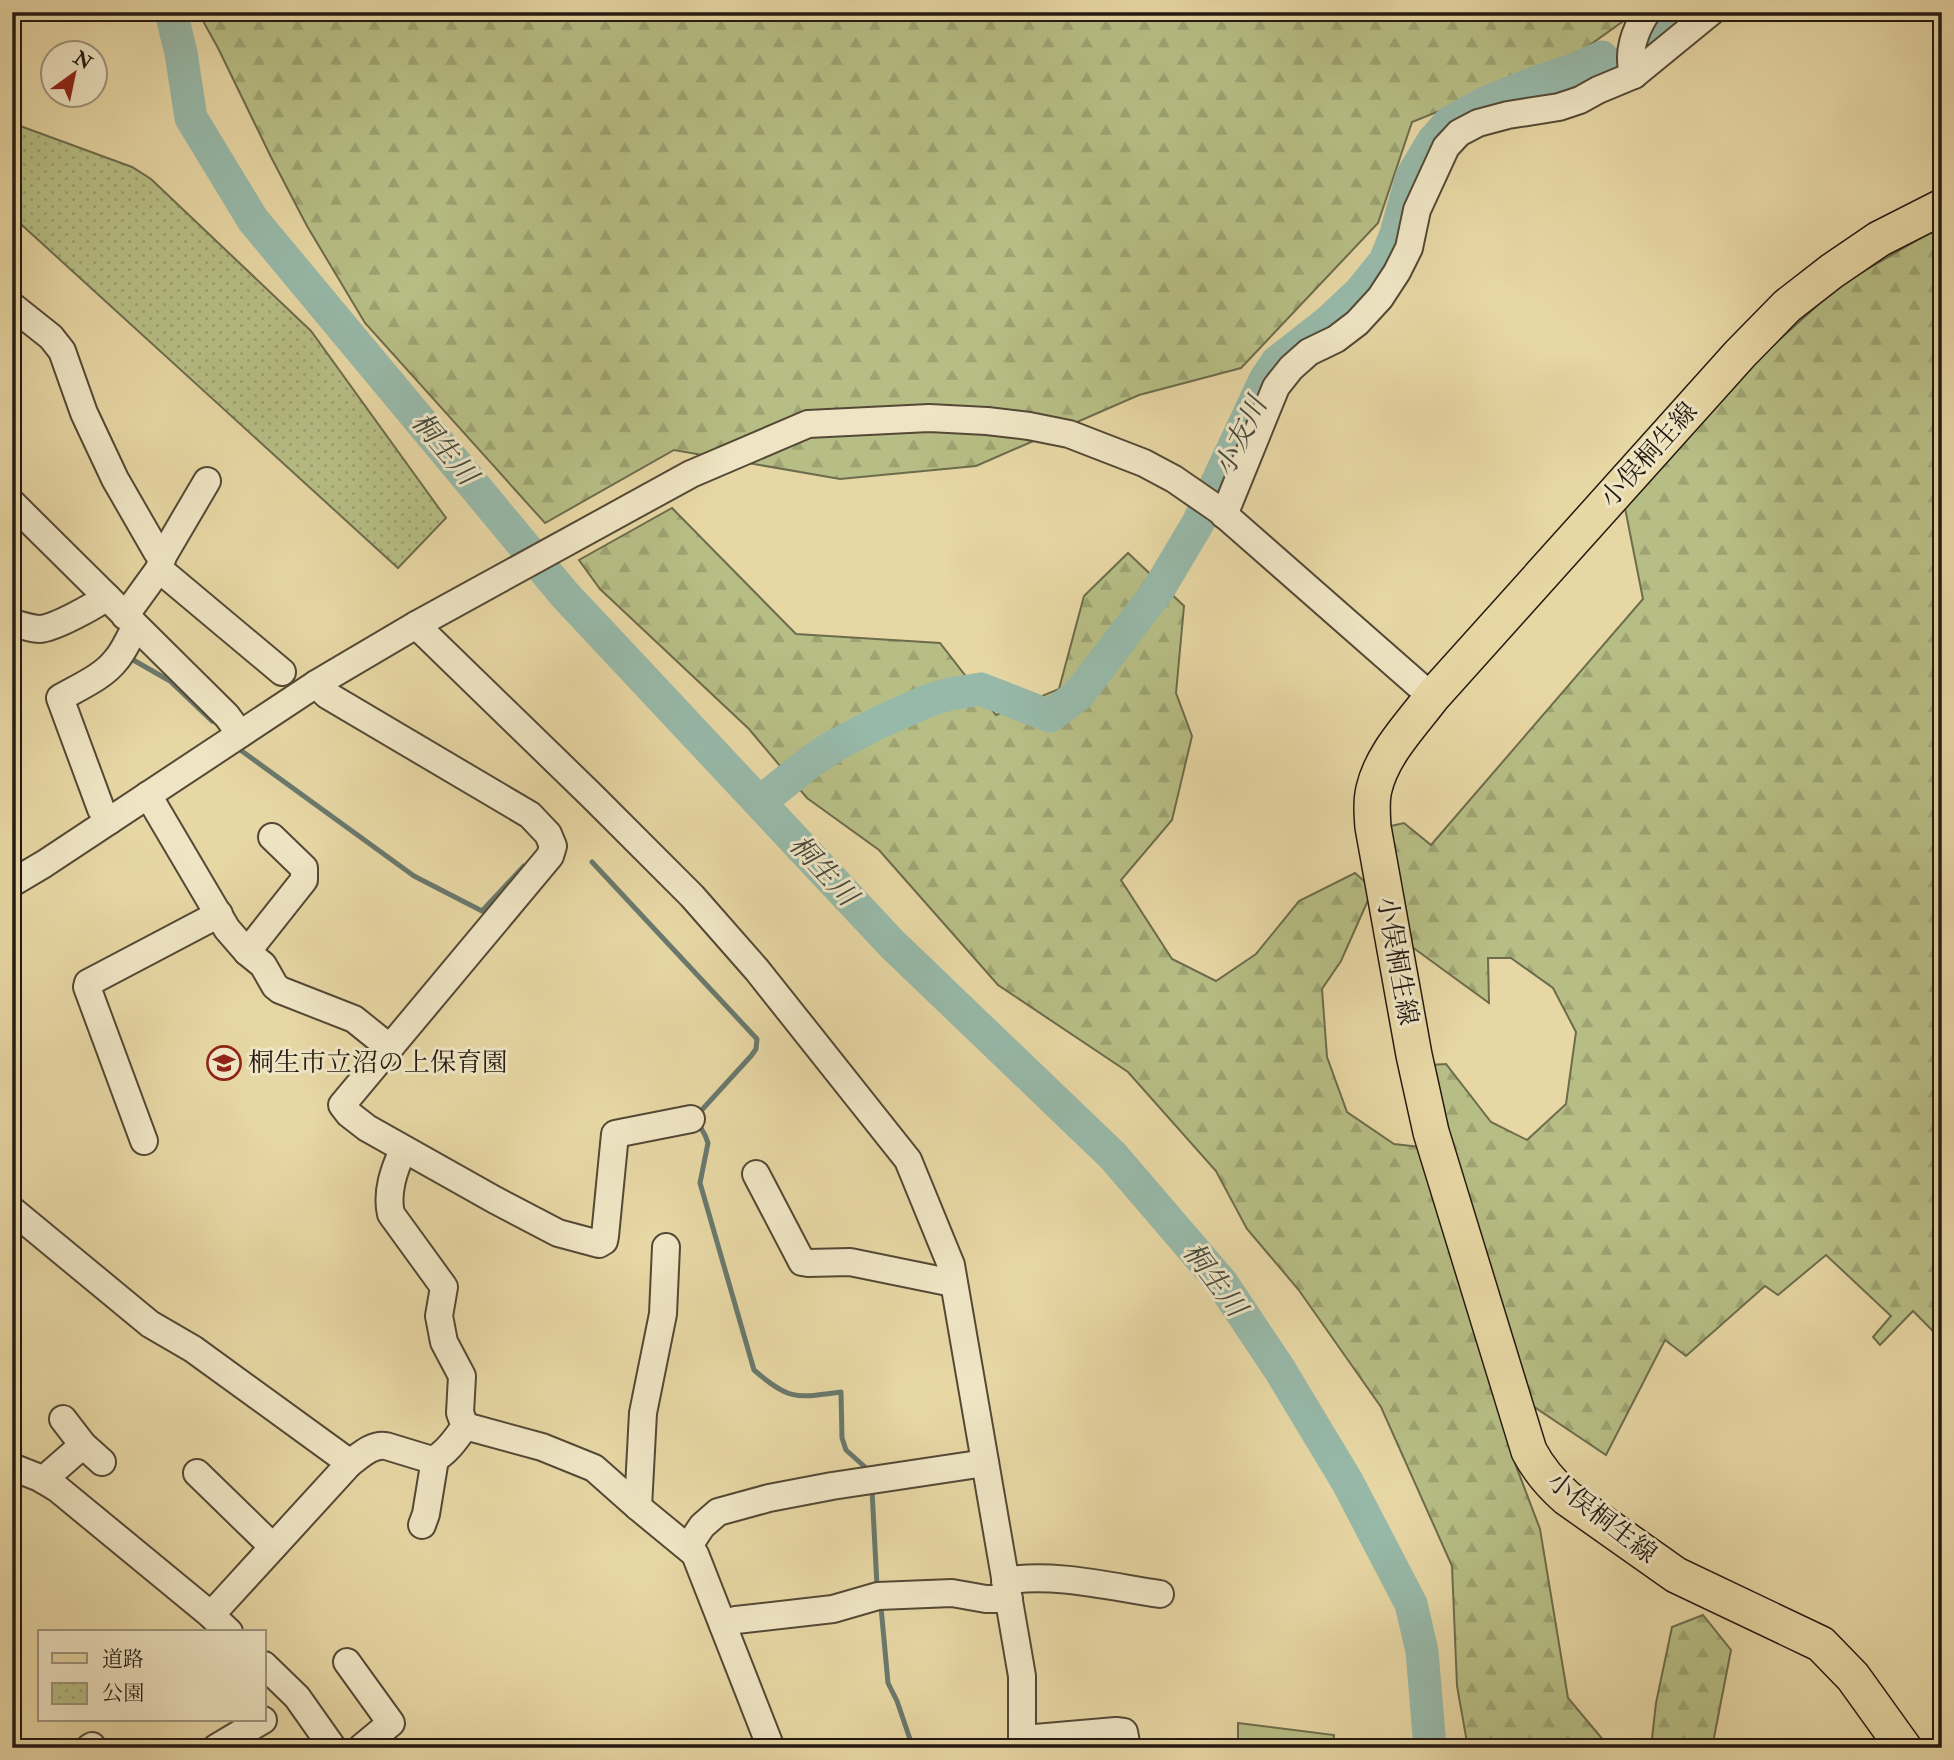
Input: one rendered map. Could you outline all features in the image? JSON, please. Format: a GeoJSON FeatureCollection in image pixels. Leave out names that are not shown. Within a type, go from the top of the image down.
{"type":"FeatureCollection","features":[{"type":"Feature","properties":{"kind":"main road","name":"小俣桐生線"},"geometry":{"type":"LineString","coordinates":[[1904,1748],[1853,1677],[1821,1644],[1676,1575],[1567,1497],[1550,1483],[1536,1464],[1529,1451],[1431,1132],[1414,1055],[1373,827],[1373,792],[1378,775],[1388,757],[1432,697],[1730,364],[1787,306],[1832,271],[1879,239],[1942,207]]}},
{"type":"Feature","properties":{"kind":"street"},"geometry":{"type":"LineString","coordinates":[[1633,63],[1637,28],[1647,12]]}},
{"type":"Feature","properties":{"kind":"street"},"geometry":{"type":"LineString","coordinates":[[1214,507],[1276,387],[1291,368],[1309,352],[1357,323],[1381,298],[1409,248],[1417,210],[1446,147],[1459,133],[1478,123],[1559,107],[1580,100],[1711,12]]}},
{"type":"Feature","properties":{"kind":"street"},"geometry":{"type":"LineString","coordinates":[[12,306],[51,337],[62,351],[84,413],[161,562],[282,672]]}},
{"type":"Feature","properties":{"kind":"street"},"geometry":{"type":"LineString","coordinates":[[12,883],[316,684],[420,623],[691,474],[808,424],[929,418],[987,421],[1029,426],[1069,435],[1143,463],[1174,479],[1214,507],[1432,697]]}},
{"type":"Feature","properties":{"kind":"street"},"geometry":{"type":"LineString","coordinates":[[110,821],[101,809],[60,698],[105,671],[117,660],[127,639],[123,613],[161,562],[207,481]]}},
{"type":"Feature","properties":{"kind":"street"},"geometry":{"type":"LineString","coordinates":[[12,503],[227,716],[240,734]]}},
{"type":"Feature","properties":{"kind":"street"},"geometry":{"type":"LineString","coordinates":[[12,623],[45,629],[80,612],[123,613]]}},
{"type":"Feature","properties":{"kind":"street"},"geometry":{"type":"LineString","coordinates":[[420,623],[692,896],[757,970],[908,1160],[951,1265],[1022,1676],[1022,1742],[1035,1738],[1116,1731],[1124,1732],[1127,1748]]}},
{"type":"Feature","properties":{"kind":"street"},"geometry":{"type":"LineString","coordinates":[[316,684],[327,695],[530,815],[562,852],[550,856],[342,1105],[349,1114],[403,1150],[558,1233],[599,1244],[604,1241],[605,1236],[615,1133],[691,1119]]}},
{"type":"Feature","properties":{"kind":"street"},"geometry":{"type":"LineString","coordinates":[[148,795],[226,929],[262,965],[272,981],[281,990],[354,1019],[390,1048]]}},
{"type":"Feature","properties":{"kind":"street"},"geometry":{"type":"LineString","coordinates":[[247,952],[304,880],[304,868],[272,837]]}},
{"type":"Feature","properties":{"kind":"street"},"geometry":{"type":"LineString","coordinates":[[144,1141],[87,987],[90,981],[219,914]]}},
{"type":"Feature","properties":{"kind":"street"},"geometry":{"type":"LineString","coordinates":[[403,1150],[388,1202],[391,1214],[444,1287],[439,1316],[444,1342],[461,1376],[460,1412],[465,1426]]}},
{"type":"Feature","properties":{"kind":"street"},"geometry":{"type":"LineString","coordinates":[[756,1174],[802,1262],[850,1262],[953,1283]]}},
{"type":"Feature","properties":{"kind":"street"},"geometry":{"type":"LineString","coordinates":[[12,1210],[150,1324],[194,1349],[350,1463]]}},
{"type":"Feature","properties":{"kind":"street"},"geometry":{"type":"LineString","coordinates":[[638,1507],[643,1413],[663,1314],[666,1247]]}},
{"type":"Feature","properties":{"kind":"street"},"geometry":{"type":"LineString","coordinates":[[43,1480],[93,1453],[63,1419]]}},
{"type":"Feature","properties":{"kind":"street"},"geometry":{"type":"LineString","coordinates":[[422,1525],[435,1458],[465,1426]]}},
{"type":"Feature","properties":{"kind":"street"},"geometry":{"type":"LineString","coordinates":[[465,1426],[542,1447],[594,1468],[695,1554],[771,1748]]}},
{"type":"Feature","properties":{"kind":"street"},"geometry":{"type":"LineString","coordinates":[[12,1466],[58,1489],[220,1624],[274,1547],[350,1463],[380,1445],[425,1459],[435,1458]]}},
{"type":"Feature","properties":{"kind":"street"},"geometry":{"type":"LineString","coordinates":[[688,1547],[702,1526],[718,1512],[769,1497],[985,1463]]}},
{"type":"Feature","properties":{"kind":"street"},"geometry":{"type":"LineString","coordinates":[[197,1473],[274,1547]]}},
{"type":"Feature","properties":{"kind":"street"},"geometry":{"type":"LineString","coordinates":[[723,1625],[736,1620],[833,1609],[878,1596],[952,1593],[986,1599],[1007,1590],[1024,1578],[1046,1578],[1160,1594]]}},
{"type":"Feature","properties":{"kind":"street"},"geometry":{"type":"LineString","coordinates":[[347,1662],[391,1723],[361,1748]]}},
{"type":"Feature","properties":{"kind":"street"},"geometry":{"type":"LineString","coordinates":[[266,1667],[297,1697],[334,1748]]}},
{"type":"Feature","properties":{"kind":"street"},"geometry":{"type":"LineString","coordinates":[[266,1718],[297,1697]]}},
{"type":"Feature","properties":{"kind":"street"},"geometry":{"type":"LineString","coordinates":[[216,1748],[259,1722]]}},
{"type":"Feature","properties":{"kind":"green space"},"geometry":{"type":"Polygon","coordinates":[[[198,12],[1636,12],[1573,57],[1412,122],[1378,223],[1241,368],[1139,395],[976,466],[840,479],[674,450],[545,523],[365,323],[307,226],[198,12]]]}},
{"type":"Feature","properties":{"kind":"green space"},"geometry":{"type":"Polygon","coordinates":[[[12,123],[132,167],[151,179],[311,331],[446,518],[398,568],[12,216],[12,123]]]}},
{"type":"Feature","properties":{"kind":"green space"},"geometry":{"type":"Polygon","coordinates":[[[1942,228],[1942,1340],[1913,1311],[1880,1345],[1873,1337],[1891,1316],[1826,1255],[1778,1295],[1765,1286],[1686,1356],[1665,1340],[1606,1455],[1527,1402],[1430,1065],[1446,1064],[1491,1122],[1527,1140],[1566,1104],[1576,1032],[1553,988],[1511,958],[1488,958],[1489,1003],[1408,944],[1386,827],[1404,823],[1431,845],[1643,599],[1624,503],[1738,377],[1840,285],[1942,228]]]}},
{"type":"Feature","properties":{"kind":"green space"},"geometry":{"type":"Polygon","coordinates":[[[672,508],[796,634],[940,643],[996,715],[1059,689],[1084,596],[1128,553],[1184,606],[1176,693],[1192,736],[1172,820],[1121,880],[1172,959],[1216,981],[1256,954],[1299,901],[1355,873],[1373,889],[1341,961],[1322,989],[1327,1057],[1347,1112],[1394,1144],[1420,1147],[1513,1458],[1540,1529],[1568,1698],[1610,1748],[1468,1748],[1457,1686],[1452,1566],[1381,1407],[1298,1289],[1247,1229],[1216,1171],[1128,1072],[998,985],[879,850],[807,798],[749,729],[600,589],[579,560],[672,508]]]}},
{"type":"Feature","properties":{"kind":"green space"},"geometry":{"type":"Polygon","coordinates":[[[1703,1615],[1731,1650],[1712,1748],[1651,1748],[1656,1703],[1672,1627],[1703,1615]]]}},
{"type":"Feature","properties":{"kind":"green space"},"geometry":{"type":"Polygon","coordinates":[[[1238,1723],[1334,1735],[1333,1748],[1238,1748],[1238,1723]]]}},
{"type":"Feature","properties":{"kind":"waterway","name":"桐生川"},"geometry":{"type":"LineString","coordinates":[[171,12],[181,53],[191,118],[253,220],[565,595],[892,944],[1113,1156],[1222,1283],[1280,1370],[1348,1483],[1411,1604],[1422,1651],[1430,1748]]}},
{"type":"Feature","properties":{"kind":"waterway","name":"小友川"},"geometry":{"type":"LineString","coordinates":[[760,802],[834,746],[927,701],[981,689],[1050,716],[1078,695],[1157,592],[1198,523],[1265,380],[1277,362],[1328,322],[1360,292],[1385,261],[1396,234],[1412,176],[1433,141],[1449,123],[1485,103],[1602,57],[1612,73],[1685,12]]}},
{"type":"Feature","properties":{"kind":"waterway"},"geometry":{"type":"LineString","coordinates":[[128,657],[170,681],[212,721]]}},
{"type":"Feature","properties":{"kind":"waterway"},"geometry":{"type":"LineString","coordinates":[[239,749],[414,876],[482,911],[524,866]]}},
{"type":"Feature","properties":{"kind":"waterway"},"geometry":{"type":"LineString","coordinates":[[592,862],[757,1039],[756,1049],[751,1056],[699,1113],[698,1123],[708,1143],[700,1183],[754,1370],[776,1387],[794,1395],[841,1392],[842,1438],[846,1450],[865,1467]]}},
{"type":"Feature","properties":{"kind":"waterway"},"geometry":{"type":"LineString","coordinates":[[872,1490],[877,1586]]}},
{"type":"Feature","properties":{"kind":"waterway"},"geometry":{"type":"LineString","coordinates":[[881,1607],[888,1683],[913,1748]]}},
{"type":"Feature","properties":{"kind":"place","name":"桐生市立沼の上保育園"},"geometry":{"type":"Point","coordinates":[224,1063]}}]}
